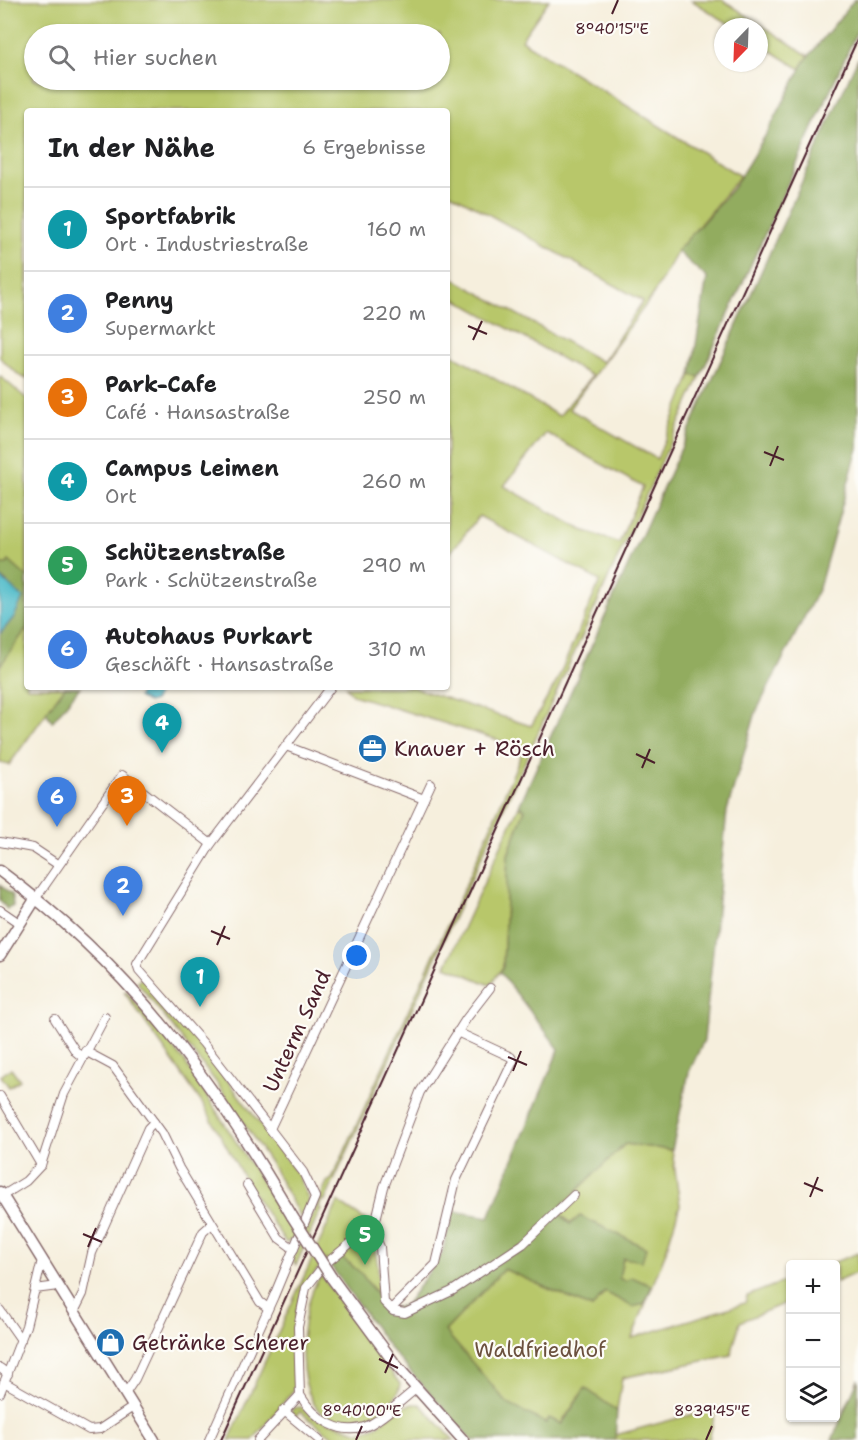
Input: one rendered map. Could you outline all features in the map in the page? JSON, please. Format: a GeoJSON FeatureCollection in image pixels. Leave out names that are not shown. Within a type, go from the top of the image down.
{"type":"FeatureCollection","features":[{"type":"Feature","properties":{"kind":"main road"},"geometry":{"type":"LineString","coordinates":[[0,871],[36,898],[103,957],[171,1032],[232,1117],[292,1216],[374,1337],[416,1389],[463,1440]]}},
{"type":"Feature","properties":{"kind":"main road"},"geometry":{"type":"LineString","coordinates":[[0,955],[36,898]]}},
{"type":"Feature","properties":{"kind":"main road"},"geometry":{"type":"LineString","coordinates":[[1,1196],[154,1440]]}},
{"type":"Feature","properties":{"kind":"street"},"geometry":{"type":"LineString","coordinates":[[209,1440],[315,1197],[303,1172],[203,1043],[139,970],[138,962],[211,844],[329,690]]}},
{"type":"Feature","properties":{"kind":"street"},"geometry":{"type":"LineString","coordinates":[[286,746],[424,799]]}},
{"type":"Feature","properties":{"kind":"street"},"geometry":{"type":"LineString","coordinates":[[36,898],[57,864],[122,775],[211,844]]}},
{"type":"Feature","properties":{"kind":"street","name":"Unterm Sand"},"geometry":{"type":"LineString","coordinates":[[270,1129],[431,784]]}},
{"type":"Feature","properties":{"kind":"street"},"geometry":{"type":"LineString","coordinates":[[0,842],[33,848],[57,864]]}},
{"type":"Feature","properties":{"kind":"street"},"geometry":{"type":"LineString","coordinates":[[0,910],[19,922]]}},
{"type":"Feature","properties":{"kind":"street"},"geometry":{"type":"LineString","coordinates":[[373,1232],[384,1187],[420,1092],[457,1032],[490,988]]}},
{"type":"Feature","properties":{"kind":"street"},"geometry":{"type":"LineString","coordinates":[[1,1196],[26,1181],[41,1165],[61,1103],[84,1054],[105,1017]]}},
{"type":"Feature","properties":{"kind":"street"},"geometry":{"type":"LineString","coordinates":[[55,1019],[76,1052],[113,1066],[167,1141],[179,1168],[212,1224],[260,1302],[268,1308]]}},
{"type":"Feature","properties":{"kind":"street"},"geometry":{"type":"LineString","coordinates":[[390,1310],[436,1264],[456,1180],[513,1062],[511,1057],[457,1032]]}},
{"type":"Feature","properties":{"kind":"street"},"geometry":{"type":"LineString","coordinates":[[0,1096],[41,1165]]}},
{"type":"Feature","properties":{"kind":"street"},"geometry":{"type":"LineString","coordinates":[[74,1312],[83,1294],[92,1253],[148,1128],[154,1122]]}},
{"type":"Feature","properties":{"kind":"street"},"geometry":{"type":"LineString","coordinates":[[247,1185],[279,1238],[294,1249]]}},
{"type":"Feature","properties":{"kind":"street"},"geometry":{"type":"LineString","coordinates":[[373,1232],[378,1238],[381,1257],[383,1300],[390,1310],[400,1313],[409,1312],[478,1276],[532,1237],[574,1195]]}},
{"type":"Feature","properties":{"kind":"street"},"geometry":{"type":"LineString","coordinates":[[125,1394],[135,1379],[203,1232],[212,1224]]}},
{"type":"Feature","properties":{"kind":"street"},"geometry":{"type":"LineString","coordinates":[[373,1232],[363,1233],[324,1265],[306,1288],[298,1327],[300,1395],[324,1421],[340,1428],[355,1429],[373,1423],[416,1389]]}},
{"type":"Feature","properties":{"kind":"street"},"geometry":{"type":"LineString","coordinates":[[0,1393],[21,1340],[42,1260]]}},
{"type":"Feature","properties":{"kind":"street"},"geometry":{"type":"LineString","coordinates":[[35,1289],[58,1286]]}},
{"type":"Feature","properties":{"kind":"street"},"geometry":{"type":"LineString","coordinates":[[0,1310],[21,1340]]}},
{"type":"Feature","properties":{"kind":"street"},"geometry":{"type":"LineString","coordinates":[[0,1368],[8,1374]]}},
{"type":"Feature","properties":{"kind":"street"},"geometry":{"type":"LineString","coordinates":[[4,1382],[88,1430],[100,1429],[133,1407]]}},
{"type":"Feature","properties":{"kind":"street"},"geometry":{"type":"LineString","coordinates":[[258,1440],[283,1410],[300,1395]]}},
{"type":"Feature","properties":{"kind":"street"},"geometry":{"type":"LineString","coordinates":[[283,1410],[319,1440]]}},
{"type":"Feature","properties":{"kind":"green space"},"geometry":{"type":"Polygon","coordinates":[[[0,0],[549,0],[521,40],[740,176],[678,251],[653,295],[569,409],[657,459],[691,375],[700,377],[325,1201],[322,1200],[319,1208],[321,1209],[296,1265],[292,1260],[327,1182],[332,1179],[470,875],[524,748],[353,695],[349,690],[421,690],[531,726],[556,683],[600,581],[479,516],[450,553],[450,353],[559,416],[592,376],[450,296],[450,277],[602,362],[643,301],[450,193],[450,108],[24,108],[24,378],[0,358],[0,0]],[[546,433],[504,486],[582,530],[619,543],[643,487],[546,433]]]}},
{"type":"Feature","properties":{"kind":"green space"},"geometry":{"type":"Polygon","coordinates":[[[691,0],[723,0],[751,18],[720,18],[691,0]]]}},
{"type":"Feature","properties":{"kind":"green space"},"geometry":{"type":"Polygon","coordinates":[[[854,0],[858,0],[858,29],[700,377],[691,375],[707,278],[677,251],[733,188],[767,133],[805,61],[854,0]]]}},
{"type":"Feature","properties":{"kind":"green space"},"geometry":{"type":"Polygon","coordinates":[[[768,29],[809,56],[800,69],[768,49],[768,29]]]}},
{"type":"Feature","properties":{"kind":"green space"},"geometry":{"type":"Polygon","coordinates":[[[858,58],[858,448],[819,588],[756,712],[727,811],[704,1040],[689,1072],[672,1150],[625,1144],[557,1210],[570,1224],[580,1216],[646,1248],[642,1261],[623,1258],[619,1278],[626,1281],[632,1277],[652,1286],[644,1304],[633,1307],[605,1292],[592,1308],[504,1269],[445,1331],[508,1404],[546,1423],[549,1418],[562,1424],[585,1388],[617,1411],[615,1440],[472,1440],[391,1350],[330,1265],[341,1257],[361,1273],[387,1310],[405,1305],[442,1254],[453,1211],[489,1217],[559,1049],[500,972],[503,967],[508,855],[525,809],[519,806],[858,58]]]}},
{"type":"Feature","properties":{"kind":"green space"},"geometry":{"type":"Polygon","coordinates":[[[0,376],[24,396],[24,586],[0,566],[0,376]]]}},
{"type":"Feature","properties":{"kind":"green space"},"geometry":{"type":"Polygon","coordinates":[[[9,561],[24,574],[24,632],[0,666],[0,634],[14,617],[7,582],[0,577],[0,564],[7,564],[9,561]]]}},
{"type":"Feature","properties":{"kind":"green space"},"geometry":{"type":"Polygon","coordinates":[[[24,631],[24,690],[63,690],[9,765],[0,763],[0,661],[24,631]]]}},
{"type":"Feature","properties":{"kind":"green space"},"geometry":{"type":"Polygon","coordinates":[[[63,690],[78,690],[52,722],[46,712],[63,690]]]}},
{"type":"Feature","properties":{"kind":"green space"},"geometry":{"type":"Polygon","coordinates":[[[519,806],[525,809],[508,855],[503,967],[490,985],[446,966],[519,806]]]}},
{"type":"Feature","properties":{"kind":"green space"},"geometry":{"type":"Polygon","coordinates":[[[0,885],[12,895],[13,906],[7,909],[0,901],[0,885]]]}},
{"type":"Feature","properties":{"kind":"green space"},"geometry":{"type":"Polygon","coordinates":[[[143,977],[214,1062],[298,1175],[309,1201],[305,1214],[300,1217],[271,1164],[216,1082],[137,982],[143,977]]]}},
{"type":"Feature","properties":{"kind":"green space"},"geometry":{"type":"Polygon","coordinates":[[[126,991],[185,1062],[297,1237],[286,1243],[248,1185],[204,1106],[124,992],[126,991]]]}},
{"type":"Feature","properties":{"kind":"green space"},"geometry":{"type":"Polygon","coordinates":[[[11,1068],[20,1080],[9,1087],[1,1076],[11,1068]]]}},
{"type":"Feature","properties":{"kind":"green space","name":"Waldfriedhof"},"geometry":{"type":"Polygon","coordinates":[[[625,1144],[672,1150],[680,1205],[665,1254],[632,1338],[745,1303],[747,1296],[786,1281],[786,1303],[740,1322],[731,1355],[622,1378],[617,1411],[585,1388],[561,1424],[529,1440],[445,1331],[504,1269],[592,1308],[605,1292],[633,1306],[626,1281],[619,1278],[623,1257],[571,1224],[557,1210],[625,1144]]]}},
{"type":"Feature","properties":{"kind":"green space"},"geometry":{"type":"Polygon","coordinates":[[[338,1202],[367,1221],[364,1227],[367,1236],[373,1239],[378,1266],[378,1294],[350,1263],[330,1265],[326,1259],[303,1288],[296,1311],[296,1387],[253,1440],[229,1440],[338,1202]]]}},
{"type":"Feature","properties":{"kind":"green space"},"geometry":{"type":"Polygon","coordinates":[[[858,1253],[858,1272],[840,1280],[840,1260],[858,1253]]]}},
{"type":"Feature","properties":{"kind":"green space"},"geometry":{"type":"Polygon","coordinates":[[[321,1275],[400,1384],[396,1397],[387,1408],[362,1423],[341,1424],[324,1416],[312,1401],[305,1381],[302,1358],[303,1334],[313,1290],[321,1275]]]}},
{"type":"Feature","properties":{"kind":"green space"},"geometry":{"type":"Polygon","coordinates":[[[858,1379],[858,1440],[832,1440],[858,1379]]]}},
{"type":"Feature","properties":{"kind":"green space"},"geometry":{"type":"Polygon","coordinates":[[[420,1404],[454,1440],[337,1440],[300,1412],[296,1416],[291,1413],[293,1408],[301,1407],[316,1418],[360,1432],[377,1426],[401,1407],[420,1404]]]}},
{"type":"Feature","properties":{"kind":"green space"},"geometry":{"type":"Polygon","coordinates":[[[716,1408],[709,1440],[615,1440],[615,1435],[716,1408]]]}},
{"type":"Feature","properties":{"kind":"water"},"geometry":{"type":"Polygon","coordinates":[[[0,577],[23,598],[14,617],[0,634],[0,577]]]}},
{"type":"Feature","properties":{"kind":"water"},"geometry":{"type":"Polygon","coordinates":[[[141,690],[161,690],[154,701],[148,703],[138,697],[141,690]]]}},
{"type":"Feature","properties":{"kind":"railway"},"geometry":{"type":"LineString","coordinates":[[221,1440],[858,38]]}},
{"type":"Feature","properties":{"kind":"place","name":"Knauer + Rösch"},"geometry":{"type":"Point","coordinates":[373,749]}},
{"type":"Feature","properties":{"kind":"place","name":"Campus Leimen"},"geometry":{"type":"Point","coordinates":[162,753]}},
{"type":"Feature","properties":{"kind":"place","name":"Park-Cafe"},"geometry":{"type":"Point","coordinates":[127,826]}},
{"type":"Feature","properties":{"kind":"place","name":"Autohaus Purkart"},"geometry":{"type":"Point","coordinates":[57,827]}},
{"type":"Feature","properties":{"kind":"place","name":"Penny"},"geometry":{"type":"Point","coordinates":[123,916]}},
{"type":"Feature","properties":{"kind":"place","name":"Sportfabrik"},"geometry":{"type":"Point","coordinates":[200,1007]}},
{"type":"Feature","properties":{"kind":"place","name":"Schützenstraße"},"geometry":{"type":"Point","coordinates":[365,1265]}},
{"type":"Feature","properties":{"kind":"place","name":"Getränke Scherer"},"geometry":{"type":"Point","coordinates":[111,1343]}}]}
